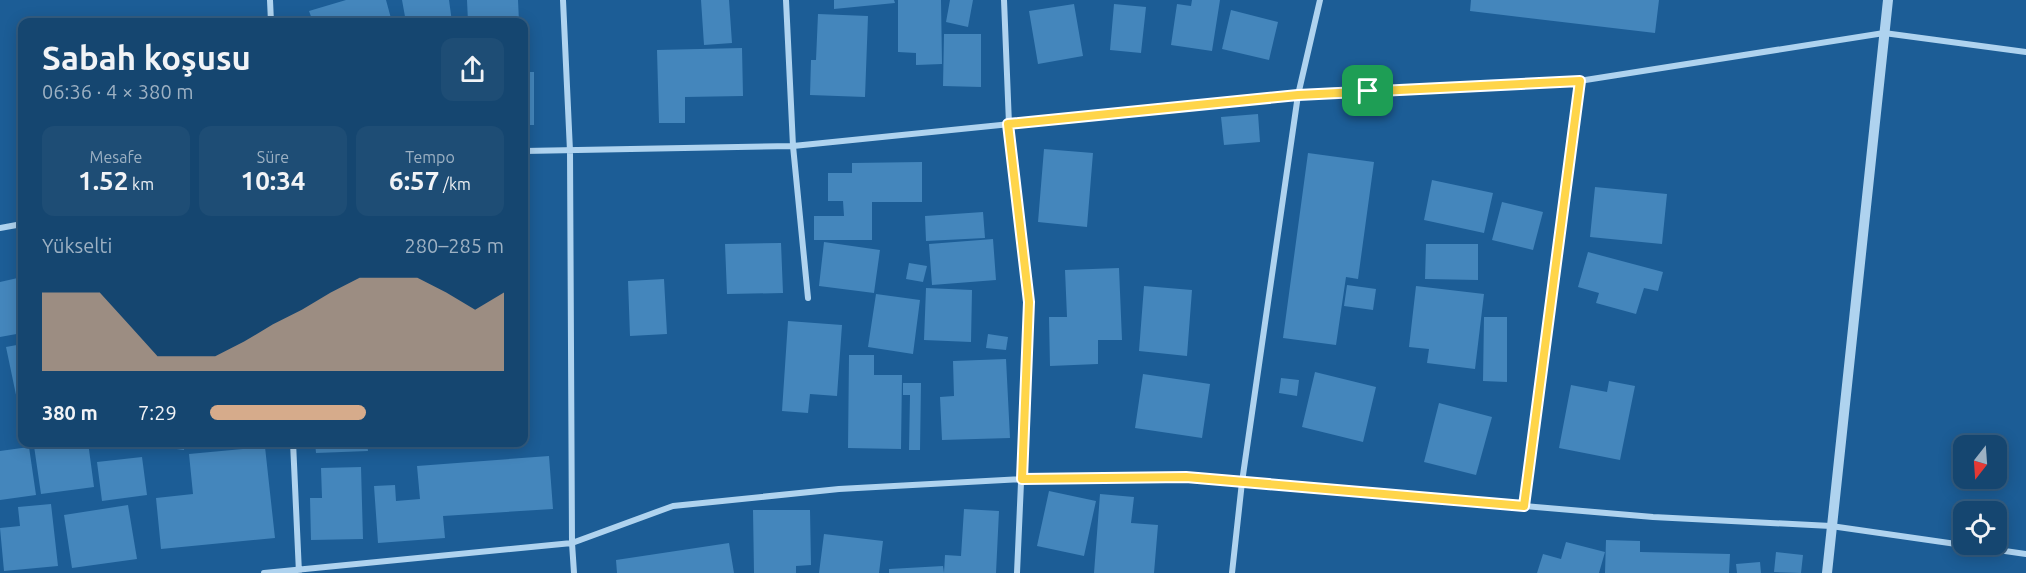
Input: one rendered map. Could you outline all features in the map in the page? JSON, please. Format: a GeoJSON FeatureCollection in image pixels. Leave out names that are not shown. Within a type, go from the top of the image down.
{"type":"FeatureCollection","features":[{"type":"Feature","properties":{"kind":"street"},"geometry":{"type":"LineString","coordinates":[[270,0],[272,18]]}},
{"type":"Feature","properties":{"kind":"street"},"geometry":{"type":"LineString","coordinates":[[563,0],[570,151],[574,573]]}},
{"type":"Feature","properties":{"kind":"street"},"geometry":{"type":"LineString","coordinates":[[786,0],[793,146],[808,298]]}},
{"type":"Feature","properties":{"kind":"street"},"geometry":{"type":"LineString","coordinates":[[1005,0],[1008,124],[1029,302],[1017,573]]}},
{"type":"Feature","properties":{"kind":"street"},"geometry":{"type":"LineString","coordinates":[[1232,573],[1242,482],[1298,95],[1320,0]]}},
{"type":"Feature","properties":{"kind":"street"},"geometry":{"type":"LineString","coordinates":[[1827,573],[1888,0]]}},
{"type":"Feature","properties":{"kind":"street"},"geometry":{"type":"LineString","coordinates":[[528,151],[793,146],[1298,95],[1580,81],[1884,33],[2026,52]]}},
{"type":"Feature","properties":{"kind":"street"},"geometry":{"type":"LineString","coordinates":[[1524,506],[1580,81]]}},
{"type":"Feature","properties":{"kind":"street"},"geometry":{"type":"LineString","coordinates":[[0,228],[18,225]]}},
{"type":"Feature","properties":{"kind":"street"},"geometry":{"type":"LineString","coordinates":[[293,447],[299,572]]}},
{"type":"Feature","properties":{"kind":"street"},"geometry":{"type":"LineString","coordinates":[[264,573],[299,572],[572,543],[673,506],[839,489],[1022,479],[1186,477],[1653,517],[1832,526],[2026,554]]}},
{"type":"Feature","properties":{"kind":"building"},"geometry":{"type":"Polygon","coordinates":[[[346,0],[386,0],[391,18],[312,18],[309,11],[346,0]]]}},
{"type":"Feature","properties":{"kind":"building"},"geometry":{"type":"Polygon","coordinates":[[[402,0],[449,0],[451,18],[405,18],[402,0]]]}},
{"type":"Feature","properties":{"kind":"building"},"geometry":{"type":"Polygon","coordinates":[[[467,0],[518,0],[519,18],[468,18],[467,0]]]}},
{"type":"Feature","properties":{"kind":"building"},"geometry":{"type":"Polygon","coordinates":[[[701,0],[729,0],[732,43],[704,45],[701,0]]]}},
{"type":"Feature","properties":{"kind":"building"},"geometry":{"type":"Polygon","coordinates":[[[834,0],[894,0],[895,3],[834,9],[834,0]]]}},
{"type":"Feature","properties":{"kind":"building"},"geometry":{"type":"Polygon","coordinates":[[[898,0],[941,0],[942,64],[916,65],[916,53],[898,52],[898,0]]]}},
{"type":"Feature","properties":{"kind":"building"},"geometry":{"type":"Polygon","coordinates":[[[950,0],[973,0],[968,27],[946,22],[950,0]]]}},
{"type":"Feature","properties":{"kind":"building"},"geometry":{"type":"Polygon","coordinates":[[[1192,0],[1220,0],[1212,51],[1171,45],[1177,4],[1191,6],[1192,0]]]}},
{"type":"Feature","properties":{"kind":"building"},"geometry":{"type":"Polygon","coordinates":[[[1471,0],[1659,0],[1655,33],[1470,11],[1471,0]]]}},
{"type":"Feature","properties":{"kind":"building"},"geometry":{"type":"Polygon","coordinates":[[[1074,4],[1083,56],[1038,64],[1029,11],[1074,4]]]}},
{"type":"Feature","properties":{"kind":"building"},"geometry":{"type":"Polygon","coordinates":[[[1114,4],[1146,7],[1141,53],[1110,50],[1114,4]]]}},
{"type":"Feature","properties":{"kind":"building"},"geometry":{"type":"Polygon","coordinates":[[[1231,10],[1278,22],[1269,60],[1222,49],[1231,10]]]}},
{"type":"Feature","properties":{"kind":"building"},"geometry":{"type":"Polygon","coordinates":[[[818,14],[868,16],[865,97],[810,95],[811,60],[816,60],[818,14]]]}},
{"type":"Feature","properties":{"kind":"building"},"geometry":{"type":"Polygon","coordinates":[[[944,34],[981,34],[981,87],[943,86],[944,34]]]}},
{"type":"Feature","properties":{"kind":"building"},"geometry":{"type":"Polygon","coordinates":[[[742,48],[743,96],[685,97],[685,123],[659,123],[657,50],[742,48]]]}},
{"type":"Feature","properties":{"kind":"building"},"geometry":{"type":"Polygon","coordinates":[[[528,72],[534,72],[534,125],[528,125],[528,72]]]}},
{"type":"Feature","properties":{"kind":"building"},"geometry":{"type":"Polygon","coordinates":[[[1258,114],[1260,142],[1224,145],[1221,117],[1258,114]]]}},
{"type":"Feature","properties":{"kind":"building"},"geometry":{"type":"Polygon","coordinates":[[[1044,149],[1093,153],[1087,227],[1038,222],[1044,149]]]}},
{"type":"Feature","properties":{"kind":"building"},"geometry":{"type":"Polygon","coordinates":[[[1308,153],[1374,162],[1358,279],[1346,277],[1336,345],[1283,338],[1308,153]]]}},
{"type":"Feature","properties":{"kind":"building"},"geometry":{"type":"Polygon","coordinates":[[[922,162],[922,202],[872,202],[872,240],[814,240],[814,216],[844,216],[843,201],[828,201],[828,173],[852,173],[852,163],[922,162]]]}},
{"type":"Feature","properties":{"kind":"building"},"geometry":{"type":"Polygon","coordinates":[[[528,168],[530,168],[530,233],[528,233],[528,168]]]}},
{"type":"Feature","properties":{"kind":"building"},"geometry":{"type":"Polygon","coordinates":[[[1432,180],[1493,193],[1484,233],[1424,220],[1432,180]]]}},
{"type":"Feature","properties":{"kind":"building"},"geometry":{"type":"Polygon","coordinates":[[[1595,187],[1667,194],[1662,244],[1590,237],[1595,187]]]}},
{"type":"Feature","properties":{"kind":"building"},"geometry":{"type":"Polygon","coordinates":[[[1502,202],[1543,212],[1533,250],[1492,240],[1502,202]]]}},
{"type":"Feature","properties":{"kind":"building"},"geometry":{"type":"Polygon","coordinates":[[[983,212],[985,238],[926,241],[925,216],[983,212]]]}},
{"type":"Feature","properties":{"kind":"building"},"geometry":{"type":"Polygon","coordinates":[[[993,239],[996,280],[932,285],[929,244],[993,239]]]}},
{"type":"Feature","properties":{"kind":"building"},"geometry":{"type":"Polygon","coordinates":[[[824,242],[880,250],[874,293],[819,286],[824,242]]]}},
{"type":"Feature","properties":{"kind":"building"},"geometry":{"type":"Polygon","coordinates":[[[781,243],[783,293],[727,294],[725,244],[781,243]]]}},
{"type":"Feature","properties":{"kind":"building"},"geometry":{"type":"Polygon","coordinates":[[[1426,244],[1478,244],[1478,280],[1425,279],[1426,244]]]}},
{"type":"Feature","properties":{"kind":"building"},"geometry":{"type":"Polygon","coordinates":[[[1588,252],[1663,272],[1658,291],[1644,288],[1636,314],[1596,303],[1599,293],[1578,287],[1588,252]]]}},
{"type":"Feature","properties":{"kind":"building"},"geometry":{"type":"Polygon","coordinates":[[[909,263],[927,266],[923,282],[906,279],[909,263]]]}},
{"type":"Feature","properties":{"kind":"building"},"geometry":{"type":"Polygon","coordinates":[[[1119,268],[1122,340],[1098,340],[1098,364],[1050,366],[1049,317],[1067,317],[1065,270],[1119,268]]]}},
{"type":"Feature","properties":{"kind":"building"},"geometry":{"type":"Polygon","coordinates":[[[18,278],[18,334],[0,337],[0,282],[18,278]]]}},
{"type":"Feature","properties":{"kind":"building"},"geometry":{"type":"Polygon","coordinates":[[[664,279],[667,334],[630,336],[628,281],[664,279]]]}},
{"type":"Feature","properties":{"kind":"building"},"geometry":{"type":"Polygon","coordinates":[[[1347,285],[1376,289],[1373,310],[1344,306],[1347,285]]]}},
{"type":"Feature","properties":{"kind":"building"},"geometry":{"type":"Polygon","coordinates":[[[1144,286],[1192,290],[1187,356],[1139,351],[1144,286]]]}},
{"type":"Feature","properties":{"kind":"building"},"geometry":{"type":"Polygon","coordinates":[[[1416,286],[1484,294],[1475,369],[1427,363],[1429,349],[1409,347],[1416,286]]]}},
{"type":"Feature","properties":{"kind":"building"},"geometry":{"type":"Polygon","coordinates":[[[926,288],[972,290],[971,342],[924,340],[926,288]]]}},
{"type":"Feature","properties":{"kind":"building"},"geometry":{"type":"Polygon","coordinates":[[[876,294],[920,300],[913,354],[868,347],[876,294]]]}},
{"type":"Feature","properties":{"kind":"building"},"geometry":{"type":"Polygon","coordinates":[[[1484,317],[1507,317],[1507,382],[1483,381],[1484,317]]]}},
{"type":"Feature","properties":{"kind":"building"},"geometry":{"type":"Polygon","coordinates":[[[788,321],[842,325],[837,396],[810,394],[808,413],[782,411],[788,321]]]}},
{"type":"Feature","properties":{"kind":"building"},"geometry":{"type":"Polygon","coordinates":[[[988,334],[1008,337],[1006,350],[986,348],[988,334]]]}},
{"type":"Feature","properties":{"kind":"building"},"geometry":{"type":"Polygon","coordinates":[[[18,345],[18,404],[6,347],[18,345]]]}},
{"type":"Feature","properties":{"kind":"building"},"geometry":{"type":"Polygon","coordinates":[[[849,355],[874,355],[874,375],[902,375],[901,449],[848,448],[849,355]]]}},
{"type":"Feature","properties":{"kind":"building"},"geometry":{"type":"Polygon","coordinates":[[[1006,359],[1010,438],[942,440],[940,397],[954,396],[953,361],[1006,359]]]}},
{"type":"Feature","properties":{"kind":"building"},"geometry":{"type":"Polygon","coordinates":[[[1315,372],[1376,387],[1363,442],[1302,427],[1315,372]]]}},
{"type":"Feature","properties":{"kind":"building"},"geometry":{"type":"Polygon","coordinates":[[[1143,374],[1210,384],[1202,438],[1135,428],[1143,374]]]}},
{"type":"Feature","properties":{"kind":"building"},"geometry":{"type":"Polygon","coordinates":[[[1281,378],[1299,380],[1297,396],[1279,393],[1281,378]]]}},
{"type":"Feature","properties":{"kind":"building"},"geometry":{"type":"Polygon","coordinates":[[[1609,381],[1635,386],[1620,460],[1559,448],[1571,385],[1607,392],[1609,381]]]}},
{"type":"Feature","properties":{"kind":"building"},"geometry":{"type":"Polygon","coordinates":[[[903,383],[921,383],[920,450],[909,450],[910,395],[903,395],[903,383]]]}},
{"type":"Feature","properties":{"kind":"building"},"geometry":{"type":"Polygon","coordinates":[[[1439,403],[1492,417],[1476,475],[1424,462],[1439,403]]]}},
{"type":"Feature","properties":{"kind":"building"},"geometry":{"type":"Polygon","coordinates":[[[29,447],[36,495],[0,500],[0,451],[29,447]]]}},
{"type":"Feature","properties":{"kind":"building"},"geometry":{"type":"Polygon","coordinates":[[[34,447],[89,447],[94,487],[41,494],[34,447]]]}},
{"type":"Feature","properties":{"kind":"building"},"geometry":{"type":"Polygon","coordinates":[[[162,447],[184,447],[184,450],[162,447]]]}},
{"type":"Feature","properties":{"kind":"building"},"geometry":{"type":"Polygon","coordinates":[[[265,447],[275,538],[161,549],[156,498],[193,494],[189,454],[265,447]]]}},
{"type":"Feature","properties":{"kind":"building"},"geometry":{"type":"Polygon","coordinates":[[[315,447],[368,447],[368,451],[316,453],[315,447]]]}},
{"type":"Feature","properties":{"kind":"building"},"geometry":{"type":"Polygon","coordinates":[[[549,456],[553,509],[443,516],[445,538],[378,543],[374,486],[395,485],[396,501],[420,499],[417,466],[549,456]]]}},
{"type":"Feature","properties":{"kind":"building"},"geometry":{"type":"Polygon","coordinates":[[[142,457],[147,495],[102,501],[97,462],[142,457]]]}},
{"type":"Feature","properties":{"kind":"building"},"geometry":{"type":"Polygon","coordinates":[[[361,467],[363,539],[311,540],[310,498],[322,498],[321,468],[361,467]]]}},
{"type":"Feature","properties":{"kind":"building"},"geometry":{"type":"Polygon","coordinates":[[[1049,491],[1096,501],[1084,556],[1037,546],[1049,491]]]}},
{"type":"Feature","properties":{"kind":"building"},"geometry":{"type":"Polygon","coordinates":[[[1100,494],[1134,497],[1131,523],[1158,525],[1154,573],[1094,573],[1100,494]]]}},
{"type":"Feature","properties":{"kind":"building"},"geometry":{"type":"Polygon","coordinates":[[[51,504],[58,566],[4,571],[0,528],[20,526],[18,507],[51,504]]]}},
{"type":"Feature","properties":{"kind":"building"},"geometry":{"type":"Polygon","coordinates":[[[128,505],[137,559],[72,568],[64,515],[128,505]]]}},
{"type":"Feature","properties":{"kind":"building"},"geometry":{"type":"Polygon","coordinates":[[[964,509],[999,511],[996,573],[944,573],[945,555],[961,556],[964,509]]]}},
{"type":"Feature","properties":{"kind":"building"},"geometry":{"type":"Polygon","coordinates":[[[753,510],[810,510],[811,565],[796,566],[796,573],[754,573],[753,510]]]}},
{"type":"Feature","properties":{"kind":"building"},"geometry":{"type":"Polygon","coordinates":[[[824,534],[883,541],[879,573],[819,573],[824,534]]]}},
{"type":"Feature","properties":{"kind":"building"},"geometry":{"type":"Polygon","coordinates":[[[1606,540],[1640,541],[1640,552],[1730,554],[1729,573],[1605,573],[1606,540]]]}},
{"type":"Feature","properties":{"kind":"building"},"geometry":{"type":"Polygon","coordinates":[[[1566,542],[1605,552],[1599,573],[1537,573],[1543,554],[1561,559],[1566,542]]]}},
{"type":"Feature","properties":{"kind":"building"},"geometry":{"type":"Polygon","coordinates":[[[729,543],[734,573],[617,573],[616,560],[729,543]]]}},
{"type":"Feature","properties":{"kind":"building"},"geometry":{"type":"Polygon","coordinates":[[[1776,552],[1803,555],[1801,573],[1774,572],[1776,552]]]}},
{"type":"Feature","properties":{"kind":"building"},"geometry":{"type":"Polygon","coordinates":[[[1760,562],[1761,573],[1737,573],[1736,564],[1760,562]]]}},
{"type":"Feature","properties":{"kind":"building"},"geometry":{"type":"Polygon","coordinates":[[[943,566],[944,573],[889,573],[889,569],[943,566]]]}},
{"type":"Feature","properties":{"kind":"route"},"geometry":{"type":"LineString","coordinates":[[1580,81],[1524,506],[1186,477],[1022,479],[1029,302],[1008,124],[1298,95],[1368,91],[1580,81]]}}]}
